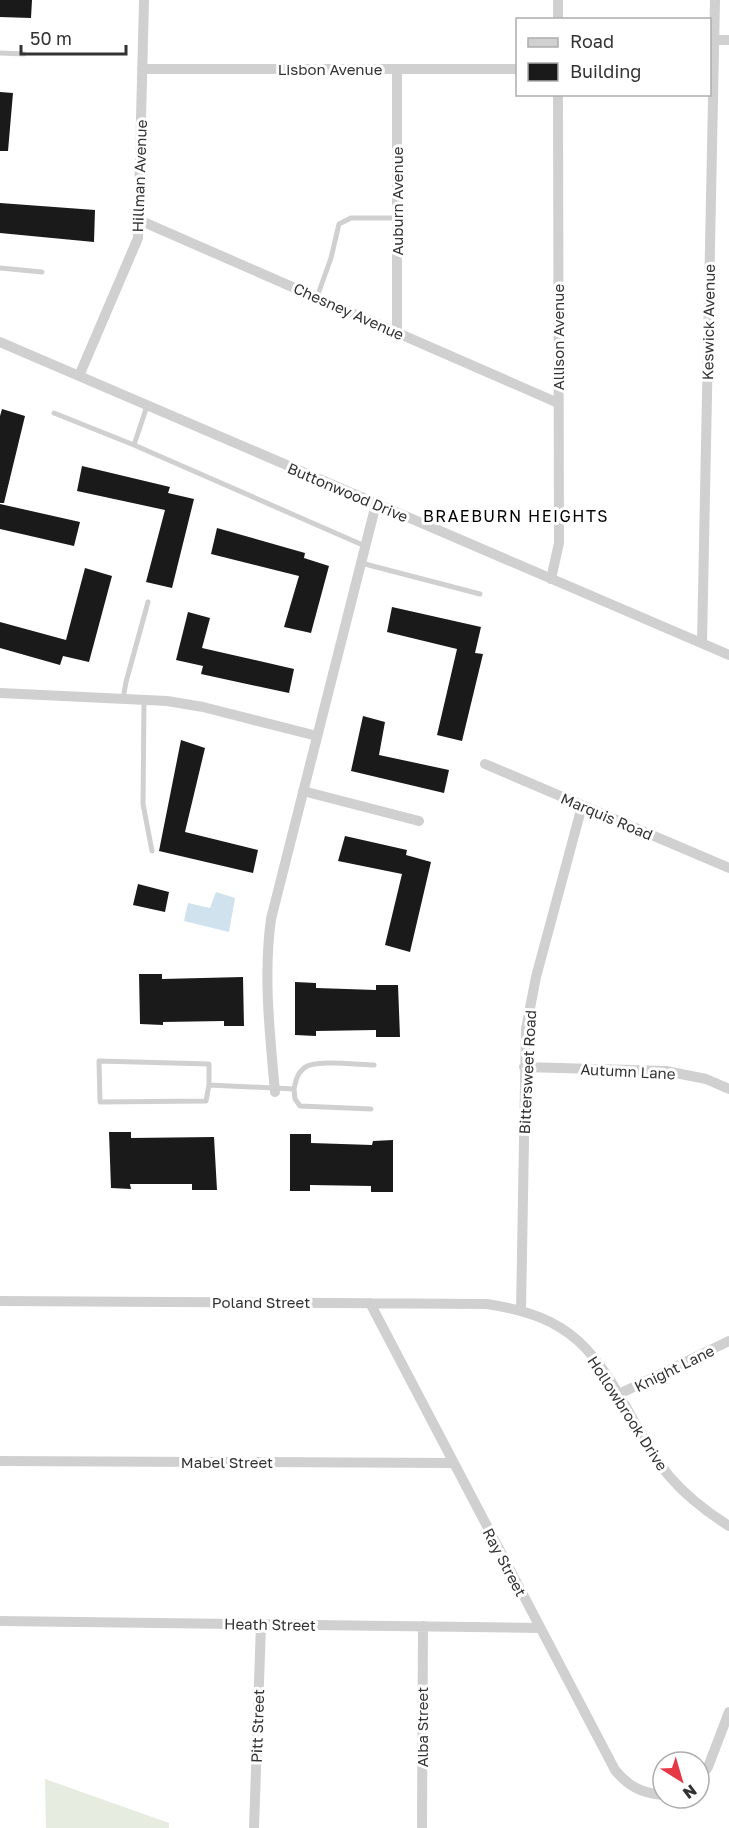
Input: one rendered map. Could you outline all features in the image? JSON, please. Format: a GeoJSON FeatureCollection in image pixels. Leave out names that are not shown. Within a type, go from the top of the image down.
{"type":"FeatureCollection","features":[{"type":"Feature","properties":{"kind":"street","name":"Hillman Avenue"},"geometry":{"type":"LineString","coordinates":[[79,376],[138,238],[144,0]]}},
{"type":"Feature","properties":{"kind":"street"},"geometry":{"type":"LineString","coordinates":[[558,0],[558,18]]}},
{"type":"Feature","properties":{"kind":"street","name":"Keswick Avenue"},"geometry":{"type":"LineString","coordinates":[[702,643],[712,40],[715,0]]}},
{"type":"Feature","properties":{"kind":"street"},"geometry":{"type":"LineString","coordinates":[[712,40],[729,40]]}},
{"type":"Feature","properties":{"kind":"street","name":"Lisbon Avenue"},"geometry":{"type":"LineString","coordinates":[[142,69],[516,69]]}},
{"type":"Feature","properties":{"kind":"street","name":"Auburn Avenue"},"geometry":{"type":"LineString","coordinates":[[397,69],[398,333]]}},
{"type":"Feature","properties":{"kind":"street","name":"Allison Avenue"},"geometry":{"type":"LineString","coordinates":[[551,579],[559,543],[558,96]]}},
{"type":"Feature","properties":{"kind":"street","name":"Chesney Avenue"},"geometry":{"type":"LineString","coordinates":[[139,220],[558,403]]}},
{"type":"Feature","properties":{"kind":"street","name":"Buttonwood Drive"},"geometry":{"type":"LineString","coordinates":[[0,342],[729,655]]}},
{"type":"Feature","properties":{"kind":"street"},"geometry":{"type":"LineString","coordinates":[[275,1089],[266,977],[267,948],[272,919],[376,504]]}},
{"type":"Feature","properties":{"kind":"street"},"geometry":{"type":"LineString","coordinates":[[0,693],[144,700],[203,707],[317,736]]}},
{"type":"Feature","properties":{"kind":"street","name":"Marquis Road"},"geometry":{"type":"LineString","coordinates":[[485,764],[729,868]]}},
{"type":"Feature","properties":{"kind":"street"},"geometry":{"type":"LineString","coordinates":[[303,791],[419,821]]}},
{"type":"Feature","properties":{"kind":"street","name":"Bittersweet Road"},"geometry":{"type":"LineString","coordinates":[[521,1310],[526,1029],[531,996],[582,806]]}},
{"type":"Feature","properties":{"kind":"street","name":"Autumn Lane"},"geometry":{"type":"LineString","coordinates":[[524,1067],[666,1071],[706,1079],[729,1089]]}},
{"type":"Feature","properties":{"kind":"street","name":"Poland Street"},"geometry":{"type":"LineString","coordinates":[[0,1301],[487,1304],[521,1310]]}},
{"type":"Feature","properties":{"kind":"street","name":"Ray Street"},"geometry":{"type":"LineString","coordinates":[[370,1303],[615,1770],[624,1781],[636,1789],[651,1794]]}},
{"type":"Feature","properties":{"kind":"street","name":"Hollowbrook Drive"},"geometry":{"type":"LineString","coordinates":[[521,1310],[555,1324],[573,1336],[590,1352],[604,1369],[654,1455],[669,1476],[689,1498],[729,1526]]}},
{"type":"Feature","properties":{"kind":"street","name":"Knight Lane"},"geometry":{"type":"LineString","coordinates":[[619,1394],[729,1341]]}},
{"type":"Feature","properties":{"kind":"street","name":"Mabel Street"},"geometry":{"type":"LineString","coordinates":[[0,1461],[453,1462]]}},
{"type":"Feature","properties":{"kind":"street","name":"Heath Street"},"geometry":{"type":"LineString","coordinates":[[0,1621],[540,1628]]}},
{"type":"Feature","properties":{"kind":"street","name":"Pitt Street"},"geometry":{"type":"LineString","coordinates":[[254,1828],[261,1624]]}},
{"type":"Feature","properties":{"kind":"street","name":"Alba Street"},"geometry":{"type":"LineString","coordinates":[[422,1828],[423,1626]]}},
{"type":"Feature","properties":{"kind":"street"},"geometry":{"type":"LineString","coordinates":[[711,1759],[729,1712]]}},
{"type":"Feature","properties":{"kind":"lane"},"geometry":{"type":"LineString","coordinates":[[0,53],[24,54]]}},
{"type":"Feature","properties":{"kind":"lane"},"geometry":{"type":"LineString","coordinates":[[317,298],[331,258],[339,224],[351,218],[397,218]]}},
{"type":"Feature","properties":{"kind":"lane"},"geometry":{"type":"LineString","coordinates":[[0,268],[42,272]]}},
{"type":"Feature","properties":{"kind":"lane"},"geometry":{"type":"LineString","coordinates":[[134,445],[147,406]]}},
{"type":"Feature","properties":{"kind":"lane"},"geometry":{"type":"LineString","coordinates":[[54,412],[365,546]]}},
{"type":"Feature","properties":{"kind":"lane"},"geometry":{"type":"LineString","coordinates":[[361,563],[480,594]]}},
{"type":"Feature","properties":{"kind":"lane"},"geometry":{"type":"LineString","coordinates":[[123,699],[148,602]]}},
{"type":"Feature","properties":{"kind":"lane"},"geometry":{"type":"LineString","coordinates":[[144,700],[143,804],[152,851]]}},
{"type":"Feature","properties":{"kind":"lane"},"geometry":{"type":"LineString","coordinates":[[99,1061],[209,1064],[209,1085],[206,1101],[100,1102],[99,1061]]}},
{"type":"Feature","properties":{"kind":"lane"},"geometry":{"type":"LineString","coordinates":[[371,1109],[300,1106],[295,1099],[294,1089],[297,1075],[306,1066],[316,1064],[374,1065]]}},
{"type":"Feature","properties":{"kind":"lane"},"geometry":{"type":"LineString","coordinates":[[209,1085],[294,1089]]}},
{"type":"Feature","properties":{"kind":"shaded area"},"geometry":{"type":"Polygon","coordinates":[[[45,1779],[169,1823],[169,1828],[46,1828],[45,1779]]]}},
{"type":"Feature","properties":{"kind":"water"},"geometry":{"type":"Polygon","coordinates":[[[216,892],[235,898],[229,932],[184,921],[188,903],[210,908],[216,892]]]}},
{"type":"Feature","properties":{"kind":"building"},"geometry":{"type":"Polygon","coordinates":[[[0,0],[32,0],[31,18],[0,17],[0,0]]]}},
{"type":"Feature","properties":{"kind":"building"},"geometry":{"type":"Polygon","coordinates":[[[0,92],[13,93],[8,151],[0,151],[0,92]]]}},
{"type":"Feature","properties":{"kind":"building"},"geometry":{"type":"Polygon","coordinates":[[[0,203],[95,210],[94,242],[0,233],[0,203]]]}},
{"type":"Feature","properties":{"kind":"building"},"geometry":{"type":"Polygon","coordinates":[[[2,409],[25,416],[4,503],[0,503],[0,416],[2,409]]]}},
{"type":"Feature","properties":{"kind":"building"},"geometry":{"type":"Polygon","coordinates":[[[82,466],[170,487],[168,493],[194,499],[172,588],[146,582],[165,510],[77,491],[82,466]]]}},
{"type":"Feature","properties":{"kind":"building"},"geometry":{"type":"Polygon","coordinates":[[[0,504],[80,522],[74,546],[0,529],[0,504]]]}},
{"type":"Feature","properties":{"kind":"building"},"geometry":{"type":"Polygon","coordinates":[[[217,528],[305,553],[304,558],[329,566],[311,633],[284,627],[299,576],[211,554],[217,528]]]}},
{"type":"Feature","properties":{"kind":"building"},"geometry":{"type":"Polygon","coordinates":[[[85,568],[112,576],[89,662],[63,656],[60,665],[0,648],[0,622],[66,640],[85,568]]]}},
{"type":"Feature","properties":{"kind":"building"},"geometry":{"type":"Polygon","coordinates":[[[392,607],[481,627],[475,653],[483,654],[462,741],[437,735],[457,649],[387,632],[392,607]]]}},
{"type":"Feature","properties":{"kind":"building"},"geometry":{"type":"Polygon","coordinates":[[[188,612],[210,618],[202,648],[294,669],[289,693],[201,674],[203,666],[176,660],[188,612]]]}},
{"type":"Feature","properties":{"kind":"building"},"geometry":{"type":"Polygon","coordinates":[[[363,716],[385,722],[379,755],[449,770],[444,793],[351,771],[363,716]]]}},
{"type":"Feature","properties":{"kind":"building"},"geometry":{"type":"Polygon","coordinates":[[[181,740],[205,748],[185,832],[258,850],[253,873],[159,851],[181,740]]]}},
{"type":"Feature","properties":{"kind":"building"},"geometry":{"type":"Polygon","coordinates":[[[345,836],[407,850],[406,855],[431,862],[410,952],[385,945],[402,874],[338,861],[345,836]]]}},
{"type":"Feature","properties":{"kind":"building"},"geometry":{"type":"Polygon","coordinates":[[[138,884],[169,892],[165,912],[133,905],[138,884]]]}},
{"type":"Feature","properties":{"kind":"building"},"geometry":{"type":"Polygon","coordinates":[[[139,974],[162,974],[162,979],[243,977],[244,1026],[224,1026],[224,1021],[163,1022],[163,1025],[140,1024],[139,974]]]}},
{"type":"Feature","properties":{"kind":"building"},"geometry":{"type":"Polygon","coordinates":[[[295,982],[316,983],[316,988],[376,990],[376,985],[398,985],[400,1037],[376,1037],[376,1030],[316,1031],[316,1036],[295,1035],[295,982]]]}},
{"type":"Feature","properties":{"kind":"building"},"geometry":{"type":"Polygon","coordinates":[[[109,1132],[131,1132],[131,1138],[214,1137],[217,1190],[192,1190],[192,1184],[130,1184],[131,1189],[111,1188],[109,1132]]]}},
{"type":"Feature","properties":{"kind":"building"},"geometry":{"type":"Polygon","coordinates":[[[290,1134],[311,1134],[311,1143],[372,1145],[373,1141],[393,1140],[393,1192],[371,1192],[371,1186],[310,1185],[310,1191],[290,1191],[290,1134]]]}},
{"type":"Feature","properties":{"kind":"district","name":"BRAEBURN HEIGHTS"},"geometry":{"type":"Point","coordinates":[516,516]}}]}
